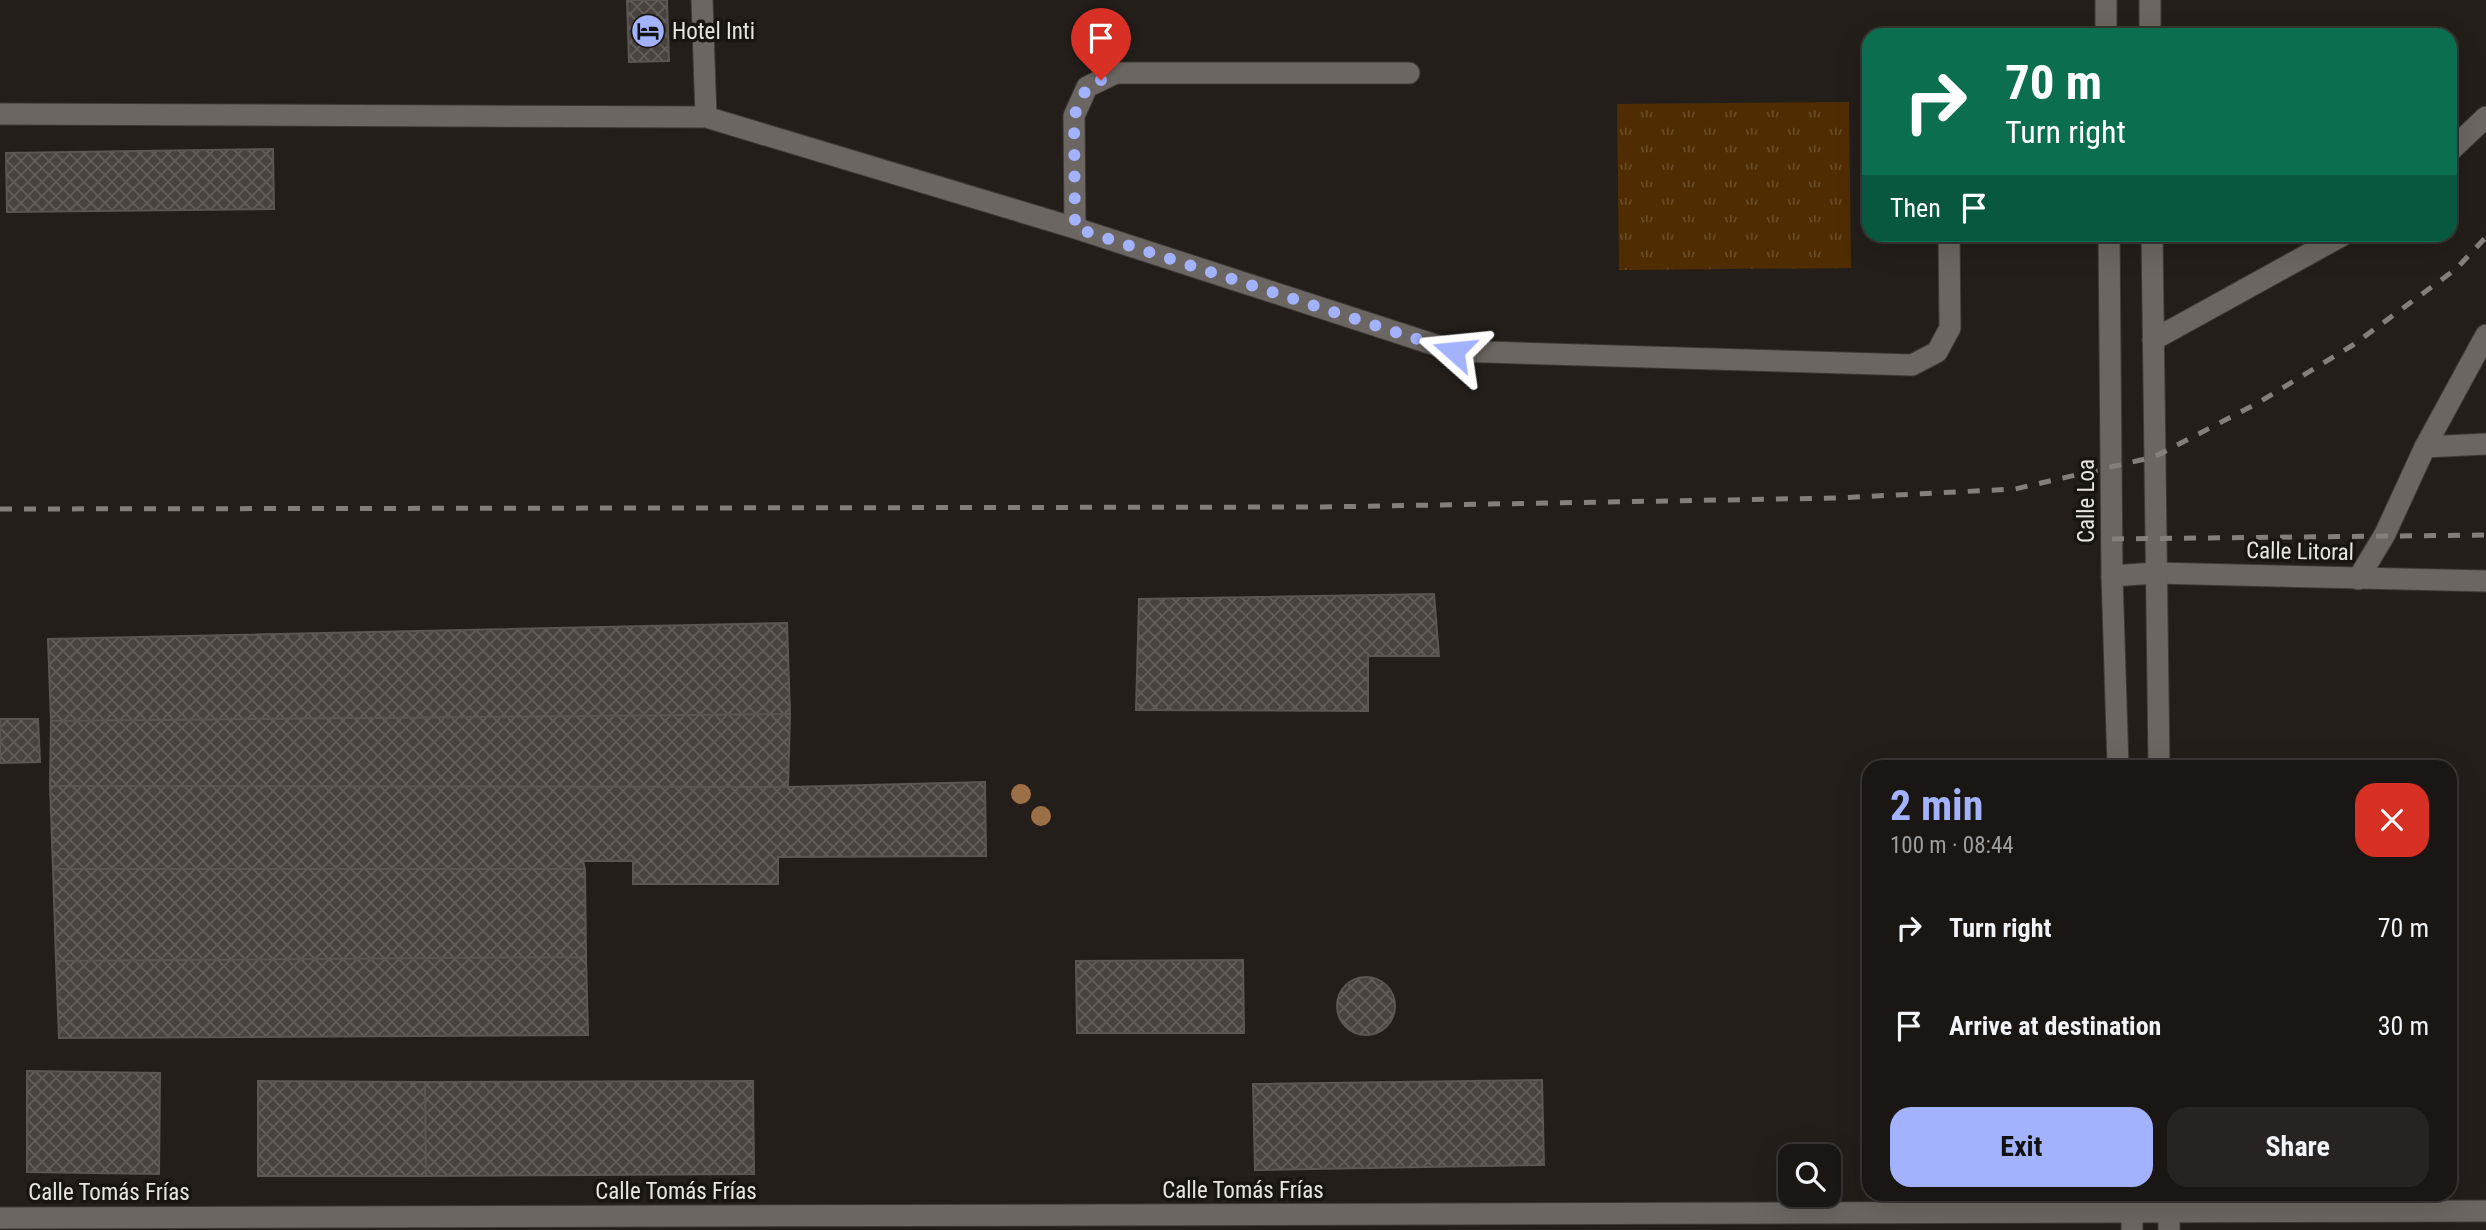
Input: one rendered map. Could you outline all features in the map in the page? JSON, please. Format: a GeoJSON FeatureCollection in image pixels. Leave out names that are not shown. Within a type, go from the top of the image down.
{"type":"FeatureCollection","features":[{"type":"Feature","properties":{"kind":"street"},"geometry":{"type":"LineString","coordinates":[[702,0],[706,117]]}},
{"type":"Feature","properties":{"kind":"street"},"geometry":{"type":"LineString","coordinates":[[2106,0],[2106,28]]}},
{"type":"Feature","properties":{"kind":"street"},"geometry":{"type":"LineString","coordinates":[[2150,0],[2150,28]]}},
{"type":"Feature","properties":{"kind":"street"},"geometry":{"type":"LineString","coordinates":[[1075,228],[1074,116],[1087,87],[1116,74],[1409,73]]}},
{"type":"Feature","properties":{"kind":"street"},"geometry":{"type":"LineString","coordinates":[[0,114],[706,117],[1075,228],[1454,351],[1912,365],[1937,352],[1950,328],[1949,242]]}},
{"type":"Feature","properties":{"kind":"street"},"geometry":{"type":"LineString","coordinates":[[2457,144],[2486,117]]}},
{"type":"Feature","properties":{"kind":"street","name":"Calle Loa"},"geometry":{"type":"LineString","coordinates":[[2109,242],[2112,576],[2118,760]]}},
{"type":"Feature","properties":{"kind":"street"},"geometry":{"type":"LineString","coordinates":[[2152,242],[2159,760]]}},
{"type":"Feature","properties":{"kind":"street"},"geometry":{"type":"LineString","coordinates":[[2153,340],[2331,242]]}},
{"type":"Feature","properties":{"kind":"street"},"geometry":{"type":"LineString","coordinates":[[2358,579],[2385,534],[2425,447],[2486,335]]}},
{"type":"Feature","properties":{"kind":"street"},"geometry":{"type":"LineString","coordinates":[[2425,447],[2486,444]]}},
{"type":"Feature","properties":{"kind":"street","name":"Calle Litoral"},"geometry":{"type":"LineString","coordinates":[[2112,576],[2155,573],[2486,581]]}},
{"type":"Feature","properties":{"kind":"street","name":"Calle Tomás Frías"},"geometry":{"type":"LineString","coordinates":[[0,1218],[282,1224],[1455,1223],[2169,1212],[2486,1211]]}},
{"type":"Feature","properties":{"kind":"green space"},"geometry":{"type":"Polygon","coordinates":[[[1849,102],[1851,268],[1619,270],[1617,104],[1849,102]]]}},
{"type":"Feature","properties":{"kind":"building","name":"Hotel Inti"},"geometry":{"type":"Polygon","coordinates":[[[627,0],[667,0],[669,61],[629,62],[627,0]]]}},
{"type":"Feature","properties":{"kind":"building"},"geometry":{"type":"Polygon","coordinates":[[[273,149],[274,209],[7,212],[6,153],[273,149]]]}},
{"type":"Feature","properties":{"kind":"building"},"geometry":{"type":"Polygon","coordinates":[[[1434,594],[1439,656],[1368,656],[1368,711],[1136,710],[1139,599],[1434,594]]]}},
{"type":"Feature","properties":{"kind":"building"},"geometry":{"type":"Polygon","coordinates":[[[787,623],[790,714],[51,721],[48,639],[787,623]]]}},
{"type":"Feature","properties":{"kind":"building"},"geometry":{"type":"Polygon","coordinates":[[[790,714],[788,787],[50,786],[51,721],[790,714]]]}},
{"type":"Feature","properties":{"kind":"building"},"geometry":{"type":"Polygon","coordinates":[[[0,719],[38,719],[40,762],[0,763],[0,719]]]}},
{"type":"Feature","properties":{"kind":"building"},"geometry":{"type":"Polygon","coordinates":[[[985,782],[986,856],[778,857],[778,884],[633,884],[633,861],[583,861],[585,869],[53,869],[50,786],[788,787],[985,782]]]}},
{"type":"Feature","properties":{"kind":"building"},"geometry":{"type":"Polygon","coordinates":[[[53,869],[585,869],[586,957],[56,961],[53,869]]]}},
{"type":"Feature","properties":{"kind":"building"},"geometry":{"type":"Polygon","coordinates":[[[586,957],[588,1035],[59,1038],[56,961],[586,957]]]}},
{"type":"Feature","properties":{"kind":"building"},"geometry":{"type":"Polygon","coordinates":[[[1243,960],[1244,1033],[1077,1033],[1076,961],[1243,960]]]}},
{"type":"Feature","properties":{"kind":"building"},"geometry":{"type":"Polygon","coordinates":[[[1360,977],[1372,977],[1387,985],[1395,1000],[1395,1012],[1387,1027],[1372,1035],[1360,1035],[1345,1027],[1337,1012],[1337,1000],[1345,985],[1360,977]]]}},
{"type":"Feature","properties":{"kind":"building"},"geometry":{"type":"Polygon","coordinates":[[[27,1071],[160,1073],[159,1174],[27,1172],[27,1071]]]}},
{"type":"Feature","properties":{"kind":"building"},"geometry":{"type":"Polygon","coordinates":[[[1542,1080],[1544,1165],[1255,1170],[1253,1084],[1542,1080]]]}},
{"type":"Feature","properties":{"kind":"building"},"geometry":{"type":"Polygon","coordinates":[[[258,1081],[425,1082],[426,1176],[258,1176],[258,1081]]]}},
{"type":"Feature","properties":{"kind":"building"},"geometry":{"type":"Polygon","coordinates":[[[753,1081],[754,1174],[426,1176],[425,1082],[753,1081]]]}},
{"type":"Feature","properties":{"kind":"railway"},"geometry":{"type":"LineString","coordinates":[[0,509],[1321,507],[1836,498],[2015,489],[2154,457],[2258,403],[2353,345],[2456,269],[2486,237]]}},
{"type":"Feature","properties":{"kind":"railway"},"geometry":{"type":"LineString","coordinates":[[2112,539],[2486,535]]}},
{"type":"Feature","properties":{"kind":"place","name":"Hotel Inti"},"geometry":{"type":"Point","coordinates":[648,31]}},
{"type":"Feature","properties":{"kind":"route"},"geometry":{"type":"LineString","coordinates":[[1101,80],[1087,87],[1074,116],[1075,228],[1454,351]]}}]}
